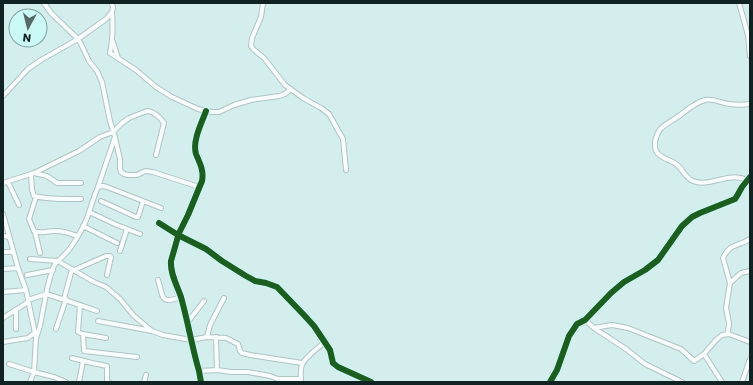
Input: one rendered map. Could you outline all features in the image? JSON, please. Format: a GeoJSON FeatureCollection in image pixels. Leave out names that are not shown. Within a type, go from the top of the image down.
{"type":"FeatureCollection","features":[{"type":"Feature","properties":{"kind":"street"},"geometry":{"type":"LineString","coordinates":[[44,3],[82,44],[89,61],[97,71],[102,82],[120,159],[121,172],[128,175],[145,171],[153,172],[200,187]]}},
{"type":"Feature","properties":{"kind":"street"},"geometry":{"type":"LineString","coordinates":[[117,3],[112,4],[113,27],[110,53],[172,97],[198,109],[219,112],[234,104],[279,96],[285,94],[291,89]]}},
{"type":"Feature","properties":{"kind":"street"},"geometry":{"type":"LineString","coordinates":[[263,3],[261,17],[252,38],[252,46],[256,52],[264,58],[285,85],[329,114],[343,139],[346,170]]}},
{"type":"Feature","properties":{"kind":"street"},"geometry":{"type":"LineString","coordinates":[[739,3],[748,35],[750,56]]}},
{"type":"Feature","properties":{"kind":"street"},"geometry":{"type":"LineString","coordinates":[[3,96],[28,69],[78,39],[106,19],[112,12]]}},
{"type":"Feature","properties":{"kind":"street"},"geometry":{"type":"LineString","coordinates":[[749,179],[738,177],[705,183],[695,182],[688,179],[677,164],[661,157],[656,151],[655,145],[657,134],[664,125],[697,103],[705,100],[712,100],[734,105],[750,104]]}},
{"type":"Feature","properties":{"kind":"street"},"geometry":{"type":"LineString","coordinates":[[3,183],[32,174],[79,151],[100,137],[113,132],[125,120],[147,111],[150,111],[164,123],[156,155]]}},
{"type":"Feature","properties":{"kind":"street"},"geometry":{"type":"LineString","coordinates":[[201,382],[181,297],[170,266],[178,235],[200,187],[203,175],[202,168],[196,154],[196,140],[206,111]]}},
{"type":"Feature","properties":{"kind":"street"},"geometry":{"type":"LineString","coordinates":[[30,382],[34,372],[36,338],[54,266],[71,247],[83,226],[115,137]]}},
{"type":"Feature","properties":{"kind":"street"},"geometry":{"type":"LineString","coordinates":[[32,174],[47,176],[57,183],[81,183]]}},
{"type":"Feature","properties":{"kind":"street"},"geometry":{"type":"LineString","coordinates":[[32,174],[32,190],[33,194],[36,196],[54,199],[81,199]]}},
{"type":"Feature","properties":{"kind":"street"},"geometry":{"type":"LineString","coordinates":[[550,382],[557,370],[569,336],[577,324],[585,320],[620,285],[645,270],[658,260],[682,226],[692,217],[737,196],[749,179]]}},
{"type":"Feature","properties":{"kind":"street"},"geometry":{"type":"LineString","coordinates":[[8,182],[19,205]]}},
{"type":"Feature","properties":{"kind":"street"},"geometry":{"type":"LineString","coordinates":[[98,187],[107,187],[161,208]]}},
{"type":"Feature","properties":{"kind":"street"},"geometry":{"type":"LineString","coordinates":[[36,196],[29,219],[35,232],[40,253]]}},
{"type":"Feature","properties":{"kind":"street"},"geometry":{"type":"LineString","coordinates":[[101,201],[138,217],[143,201]]}},
{"type":"Feature","properties":{"kind":"street"},"geometry":{"type":"LineString","coordinates":[[89,212],[140,234]]}},
{"type":"Feature","properties":{"kind":"street"},"geometry":{"type":"LineString","coordinates":[[3,214],[13,252],[26,290],[36,338]]}},
{"type":"Feature","properties":{"kind":"street"},"geometry":{"type":"LineString","coordinates":[[159,223],[178,235],[206,249],[222,261],[255,281],[266,283],[277,288],[314,326],[330,350],[333,363],[365,381],[371,382]]}},
{"type":"Feature","properties":{"kind":"street"},"geometry":{"type":"LineString","coordinates":[[83,226],[117,243]]}},
{"type":"Feature","properties":{"kind":"street"},"geometry":{"type":"LineString","coordinates":[[120,251],[127,229]]}},
{"type":"Feature","properties":{"kind":"street"},"geometry":{"type":"LineString","coordinates":[[35,232],[66,232],[77,236]]}},
{"type":"Feature","properties":{"kind":"street"},"geometry":{"type":"LineString","coordinates":[[3,236],[9,237]]}},
{"type":"Feature","properties":{"kind":"street"},"geometry":{"type":"LineString","coordinates":[[727,334],[729,323],[726,308],[730,283],[723,258],[734,245],[750,239]]}},
{"type":"Feature","properties":{"kind":"street"},"geometry":{"type":"LineString","coordinates":[[3,252],[13,252]]}},
{"type":"Feature","properties":{"kind":"street"},"geometry":{"type":"LineString","coordinates":[[73,270],[106,256],[110,256],[107,275]]}},
{"type":"Feature","properties":{"kind":"street"},"geometry":{"type":"LineString","coordinates":[[30,259],[58,261],[94,282],[106,286],[120,298],[134,316],[152,331]]}},
{"type":"Feature","properties":{"kind":"street"},"geometry":{"type":"LineString","coordinates":[[3,269],[18,268]]}},
{"type":"Feature","properties":{"kind":"street"},"geometry":{"type":"LineString","coordinates":[[28,275],[53,270]]}},
{"type":"Feature","properties":{"kind":"street"},"geometry":{"type":"LineString","coordinates":[[56,329],[73,270]]}},
{"type":"Feature","properties":{"kind":"street"},"geometry":{"type":"LineString","coordinates":[[730,283],[742,272],[750,271]]}},
{"type":"Feature","properties":{"kind":"street"},"geometry":{"type":"LineString","coordinates":[[158,280],[164,300],[175,300],[181,297]]}},
{"type":"Feature","properties":{"kind":"street"},"geometry":{"type":"LineString","coordinates":[[3,292],[26,290]]}},
{"type":"Feature","properties":{"kind":"street"},"geometry":{"type":"LineString","coordinates":[[3,318],[16,311],[28,301],[46,294],[65,299],[97,311]]}},
{"type":"Feature","properties":{"kind":"street"},"geometry":{"type":"LineString","coordinates":[[207,337],[210,325],[224,298]]}},
{"type":"Feature","properties":{"kind":"street"},"geometry":{"type":"LineString","coordinates":[[187,323],[204,301]]}},
{"type":"Feature","properties":{"kind":"street"},"geometry":{"type":"LineString","coordinates":[[80,305],[78,332],[106,338]]}},
{"type":"Feature","properties":{"kind":"street"},"geometry":{"type":"LineString","coordinates":[[16,311],[16,329]]}},
{"type":"Feature","properties":{"kind":"street"},"geometry":{"type":"LineString","coordinates":[[585,320],[645,364],[682,382]]}},
{"type":"Feature","properties":{"kind":"street"},"geometry":{"type":"LineString","coordinates":[[98,321],[191,340],[207,337],[226,338],[238,344],[240,351],[246,354],[302,363]]}},
{"type":"Feature","properties":{"kind":"street"},"geometry":{"type":"LineString","coordinates":[[594,328],[612,325],[628,328],[681,349],[694,361],[704,354],[722,335],[727,334],[750,342]]}},
{"type":"Feature","properties":{"kind":"street"},"geometry":{"type":"LineString","coordinates":[[3,342],[28,338],[34,333]]}},
{"type":"Feature","properties":{"kind":"street"},"geometry":{"type":"LineString","coordinates":[[83,334],[84,351],[137,357]]}},
{"type":"Feature","properties":{"kind":"street"},"geometry":{"type":"LineString","coordinates":[[216,337],[217,370]]}},
{"type":"Feature","properties":{"kind":"street"},"geometry":{"type":"LineString","coordinates":[[199,371],[217,370],[248,372],[278,379],[301,381],[302,363],[325,342]]}},
{"type":"Feature","properties":{"kind":"street"},"geometry":{"type":"LineString","coordinates":[[704,354],[722,382]]}},
{"type":"Feature","properties":{"kind":"street"},"geometry":{"type":"LineString","coordinates":[[72,358],[107,366],[107,381],[109,382]]}},
{"type":"Feature","properties":{"kind":"street"},"geometry":{"type":"LineString","coordinates":[[742,382],[750,359]]}},
{"type":"Feature","properties":{"kind":"street"},"geometry":{"type":"LineString","coordinates":[[79,382],[84,361]]}},
{"type":"Feature","properties":{"kind":"street"},"geometry":{"type":"LineString","coordinates":[[9,364],[54,377],[64,382]]}},
{"type":"Feature","properties":{"kind":"street"},"geometry":{"type":"LineString","coordinates":[[144,382],[146,375]]}},
{"type":"Feature","properties":{"kind":"cycle path"},"geometry":{"type":"LineString","coordinates":[[201,382],[181,297],[173,275],[171,261],[179,233],[202,181],[202,170],[196,154],[195,143],[206,111]]}},
{"type":"Feature","properties":{"kind":"cycle path"},"geometry":{"type":"LineString","coordinates":[[550,382],[557,370],[569,336],[577,324],[585,320],[624,282],[645,270],[658,260],[682,226],[692,217],[735,199],[750,177]]}},
{"type":"Feature","properties":{"kind":"cycle path"},"geometry":{"type":"LineString","coordinates":[[159,223],[178,235],[206,249],[222,261],[255,281],[277,287],[314,326],[330,350],[333,363],[338,367],[371,382]]}}]}
